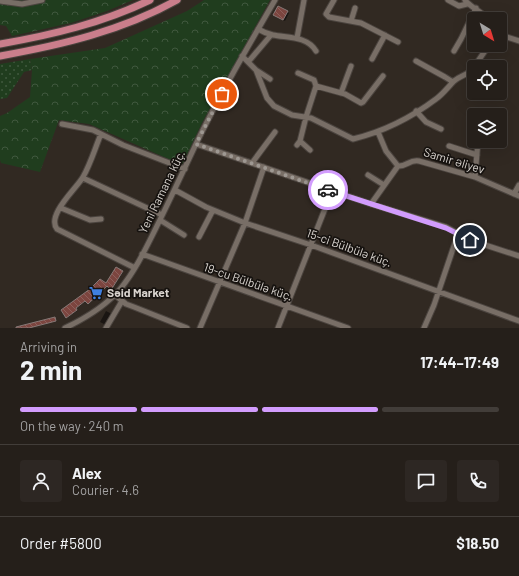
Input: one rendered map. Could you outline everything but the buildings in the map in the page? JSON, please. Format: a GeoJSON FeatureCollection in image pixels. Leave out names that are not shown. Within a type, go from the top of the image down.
{"type":"FeatureCollection","features":[{"type":"Feature","properties":{"kind":"highway"},"geometry":{"type":"LineString","coordinates":[[0,44],[60,32],[89,24],[116,15],[150,0]]}},
{"type":"Feature","properties":{"kind":"highway"},"geometry":{"type":"LineString","coordinates":[[0,56],[62,44],[94,35],[147,15],[177,0]]}},
{"type":"Feature","properties":{"kind":"street"},"geometry":{"type":"LineString","coordinates":[[0,1],[17,1],[22,4],[42,0]]}},
{"type":"Feature","properties":{"kind":"street","name":"Yeni Ramana küç."},"geometry":{"type":"LineString","coordinates":[[65,328],[95,311],[115,295],[135,268],[175,190],[196,144],[242,56],[275,0]]}},
{"type":"Feature","properties":{"kind":"street"},"geometry":{"type":"LineString","coordinates":[[297,38],[304,0]]}},
{"type":"Feature","properties":{"kind":"street"},"geometry":{"type":"LineString","coordinates":[[334,0],[326,14],[328,17],[365,24],[398,42]]}},
{"type":"Feature","properties":{"kind":"street"},"geometry":{"type":"LineString","coordinates":[[448,0],[460,6],[466,2],[480,12]]}},
{"type":"Feature","properties":{"kind":"street"},"geometry":{"type":"LineString","coordinates":[[351,21],[355,8]]}},
{"type":"Feature","properties":{"kind":"street"},"geometry":{"type":"LineString","coordinates":[[454,51],[476,8]]}},
{"type":"Feature","properties":{"kind":"street"},"geometry":{"type":"LineString","coordinates":[[258,29],[271,35],[297,38],[309,43],[316,51]]}},
{"type":"Feature","properties":{"kind":"street"},"geometry":{"type":"LineString","coordinates":[[249,61],[271,35]]}},
{"type":"Feature","properties":{"kind":"street"},"geometry":{"type":"LineString","coordinates":[[372,59],[385,36]]}},
{"type":"Feature","properties":{"kind":"street"},"geometry":{"type":"LineString","coordinates":[[507,37],[519,41]]}},
{"type":"Feature","properties":{"kind":"street"},"geometry":{"type":"LineString","coordinates":[[242,56],[249,61],[256,70],[267,98],[274,106],[292,115],[306,117],[318,122],[353,139],[378,132],[416,111],[437,98],[453,82],[467,74]]}},
{"type":"Feature","properties":{"kind":"street"},"geometry":{"type":"LineString","coordinates":[[416,61],[453,82]]}},
{"type":"Feature","properties":{"kind":"street"},"geometry":{"type":"LineString","coordinates":[[341,93],[351,66]]}},
{"type":"Feature","properties":{"kind":"street"},"geometry":{"type":"LineString","coordinates":[[256,70],[270,79]]}},
{"type":"Feature","properties":{"kind":"street"},"geometry":{"type":"LineString","coordinates":[[298,73],[314,80],[316,83],[298,143],[310,150]]}},
{"type":"Feature","properties":{"kind":"street"},"geometry":{"type":"LineString","coordinates":[[316,86],[341,93],[359,103],[363,102],[383,76]]}},
{"type":"Feature","properties":{"kind":"street"},"geometry":{"type":"LineString","coordinates":[[416,111],[426,122],[441,130]]}},
{"type":"Feature","properties":{"kind":"street"},"geometry":{"type":"LineString","coordinates":[[62,124],[83,127],[123,145],[185,169]]}},
{"type":"Feature","properties":{"kind":"street"},"geometry":{"type":"LineString","coordinates":[[252,163],[275,132]]}},
{"type":"Feature","properties":{"kind":"street"},"geometry":{"type":"LineString","coordinates":[[371,204],[398,166],[386,150],[378,132]]}},
{"type":"Feature","properties":{"kind":"street"},"geometry":{"type":"LineString","coordinates":[[101,134],[83,178],[76,188],[69,194],[54,221],[54,226],[57,229],[135,268]]}},
{"type":"Feature","properties":{"kind":"street"},"geometry":{"type":"LineString","coordinates":[[196,144],[332,191],[446,228],[475,242],[519,256]]}},
{"type":"Feature","properties":{"kind":"street"},"geometry":{"type":"LineString","coordinates":[[449,146],[476,155]]}},
{"type":"Feature","properties":{"kind":"street"},"geometry":{"type":"LineString","coordinates":[[475,178],[477,148]]}},
{"type":"Feature","properties":{"kind":"street","name":"Samir Əliyev"},"geometry":{"type":"LineString","coordinates":[[398,166],[415,160],[475,178],[516,195]]}},
{"type":"Feature","properties":{"kind":"street"},"geometry":{"type":"LineString","coordinates":[[200,328],[245,223],[264,167]]}},
{"type":"Feature","properties":{"kind":"street"},"geometry":{"type":"LineString","coordinates":[[368,174],[384,185]]}},
{"type":"Feature","properties":{"kind":"street"},"geometry":{"type":"LineString","coordinates":[[83,178],[161,218],[184,235]]}},
{"type":"Feature","properties":{"kind":"street"},"geometry":{"type":"LineString","coordinates":[[516,195],[519,185]]}},
{"type":"Feature","properties":{"kind":"street","name":"15-ci Bülbülə küç."},"geometry":{"type":"LineString","coordinates":[[175,190],[213,210],[245,223],[311,245],[519,321]]}},
{"type":"Feature","properties":{"kind":"street"},"geometry":{"type":"LineString","coordinates":[[278,328],[332,191]]}},
{"type":"Feature","properties":{"kind":"street"},"geometry":{"type":"LineString","coordinates":[[61,208],[90,220],[101,219]]}},
{"type":"Feature","properties":{"kind":"street"},"geometry":{"type":"LineString","coordinates":[[199,237],[213,210]]}},
{"type":"Feature","properties":{"kind":"street"},"geometry":{"type":"LineString","coordinates":[[424,328],[434,305],[458,234]]}},
{"type":"Feature","properties":{"kind":"street","name":"19-cu Bülbülə küç."},"geometry":{"type":"LineString","coordinates":[[142,254],[348,328]]}},
{"type":"Feature","properties":{"kind":"street"},"geometry":{"type":"LineString","coordinates":[[115,295],[122,301],[134,307],[187,328]]}},
{"type":"Feature","properties":{"kind":"street"},"geometry":{"type":"LineString","coordinates":[[106,328],[122,301]]}},
{"type":"Feature","properties":{"kind":"green space"},"geometry":{"type":"Polygon","coordinates":[[[0,0],[133,0],[107,11],[71,23],[12,36],[6,26],[0,25],[0,0]]]}},
{"type":"Feature","properties":{"kind":"green space"},"geometry":{"type":"Polygon","coordinates":[[[204,0],[270,0],[202,123],[182,165],[89,124],[59,120],[40,172],[1,163],[0,116],[7,113],[30,97],[32,70],[30,59],[105,48],[187,11],[204,0]]]}},
{"type":"Feature","properties":{"kind":"green space"},"geometry":{"type":"Polygon","coordinates":[[[30,59],[32,70],[24,72],[7,98],[0,99],[0,64],[30,59]]]}},
{"type":"Feature","properties":{"kind":"way so far"},"geometry":{"type":"LineString","coordinates":[[222,94],[196,144],[328,190]]}},
{"type":"Feature","properties":{"kind":"place","name":"Səid Market"},"geometry":{"type":"Point","coordinates":[96,293]}},
{"type":"Feature","properties":{"kind":"route"},"geometry":{"type":"LineString","coordinates":[[328,190],[446,228],[470,240]]}}]}
